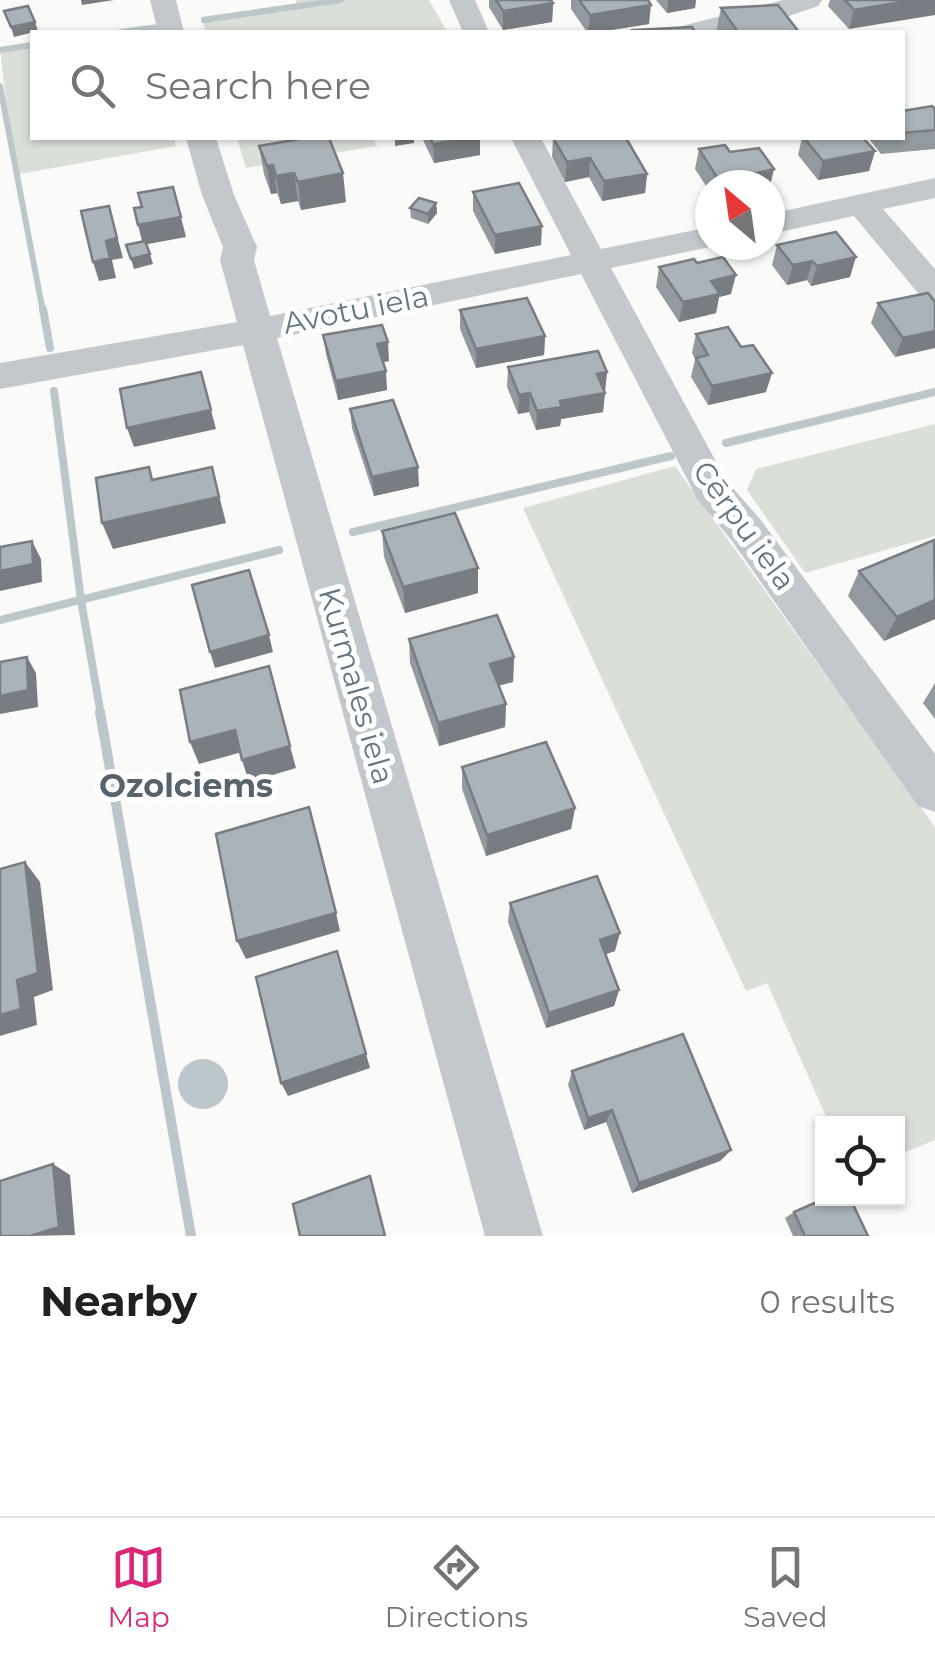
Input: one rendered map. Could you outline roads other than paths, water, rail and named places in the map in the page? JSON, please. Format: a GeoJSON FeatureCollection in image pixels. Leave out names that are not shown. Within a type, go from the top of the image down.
{"type":"FeatureCollection","features":[{"type":"Feature","properties":{"kind":"street"},"geometry":{"type":"LineString","coordinates":[[162,0],[170,30]]}},
{"type":"Feature","properties":{"kind":"street"},"geometry":{"type":"LineString","coordinates":[[462,0],[475,30]]}},
{"type":"Feature","properties":{"kind":"street"},"geometry":{"type":"LineString","coordinates":[[701,30],[761,17],[809,0]]}},
{"type":"Feature","properties":{"kind":"street","name":"Kurmales iela"},"geometry":{"type":"LineString","coordinates":[[202,140],[218,195],[240,247],[238,260],[337,619],[514,1236]]}},
{"type":"Feature","properties":{"kind":"street","name":"Cērpu iela"},"geometry":{"type":"LineString","coordinates":[[527,140],[712,490],[746,530],[935,790]]}},
{"type":"Feature","properties":{"kind":"street"},"geometry":{"type":"LineString","coordinates":[[785,221],[935,188]]}},
{"type":"Feature","properties":{"kind":"street"},"geometry":{"type":"LineString","coordinates":[[861,204],[935,291]]}},
{"type":"Feature","properties":{"kind":"street","name":"Avotu iela"},"geometry":{"type":"LineString","coordinates":[[0,376],[258,330],[695,240]]}},
{"type":"Feature","properties":{"kind":"waterway"},"geometry":{"type":"LineString","coordinates":[[204,20],[341,0]]}},
{"type":"Feature","properties":{"kind":"waterway"},"geometry":{"type":"LineString","coordinates":[[136,30],[158,27]]}},
{"type":"Feature","properties":{"kind":"waterway"},"geometry":{"type":"LineString","coordinates":[[0,50],[30,45]]}},
{"type":"Feature","properties":{"kind":"waterway"},"geometry":{"type":"LineString","coordinates":[[0,86],[43,312]]}},
{"type":"Feature","properties":{"kind":"waterway"},"geometry":{"type":"LineString","coordinates":[[43,309],[50,348]]}},
{"type":"Feature","properties":{"kind":"waterway"},"geometry":{"type":"LineString","coordinates":[[54,391],[81,600]]}},
{"type":"Feature","properties":{"kind":"waterway"},"geometry":{"type":"LineString","coordinates":[[726,443],[935,392]]}},
{"type":"Feature","properties":{"kind":"waterway"},"geometry":{"type":"LineString","coordinates":[[353,532],[671,456]]}},
{"type":"Feature","properties":{"kind":"waterway"},"geometry":{"type":"LineString","coordinates":[[81,600],[279,550]]}},
{"type":"Feature","properties":{"kind":"waterway"},"geometry":{"type":"LineString","coordinates":[[0,620],[81,600]]}},
{"type":"Feature","properties":{"kind":"waterway"},"geometry":{"type":"LineString","coordinates":[[81,600],[101,715]]}},
{"type":"Feature","properties":{"kind":"waterway"},"geometry":{"type":"LineString","coordinates":[[100,712],[191,1236]]}},
{"type":"Feature","properties":{"kind":"district","name":"Ozolciems"},"geometry":{"type":"Point","coordinates":[186,786]}}]}
